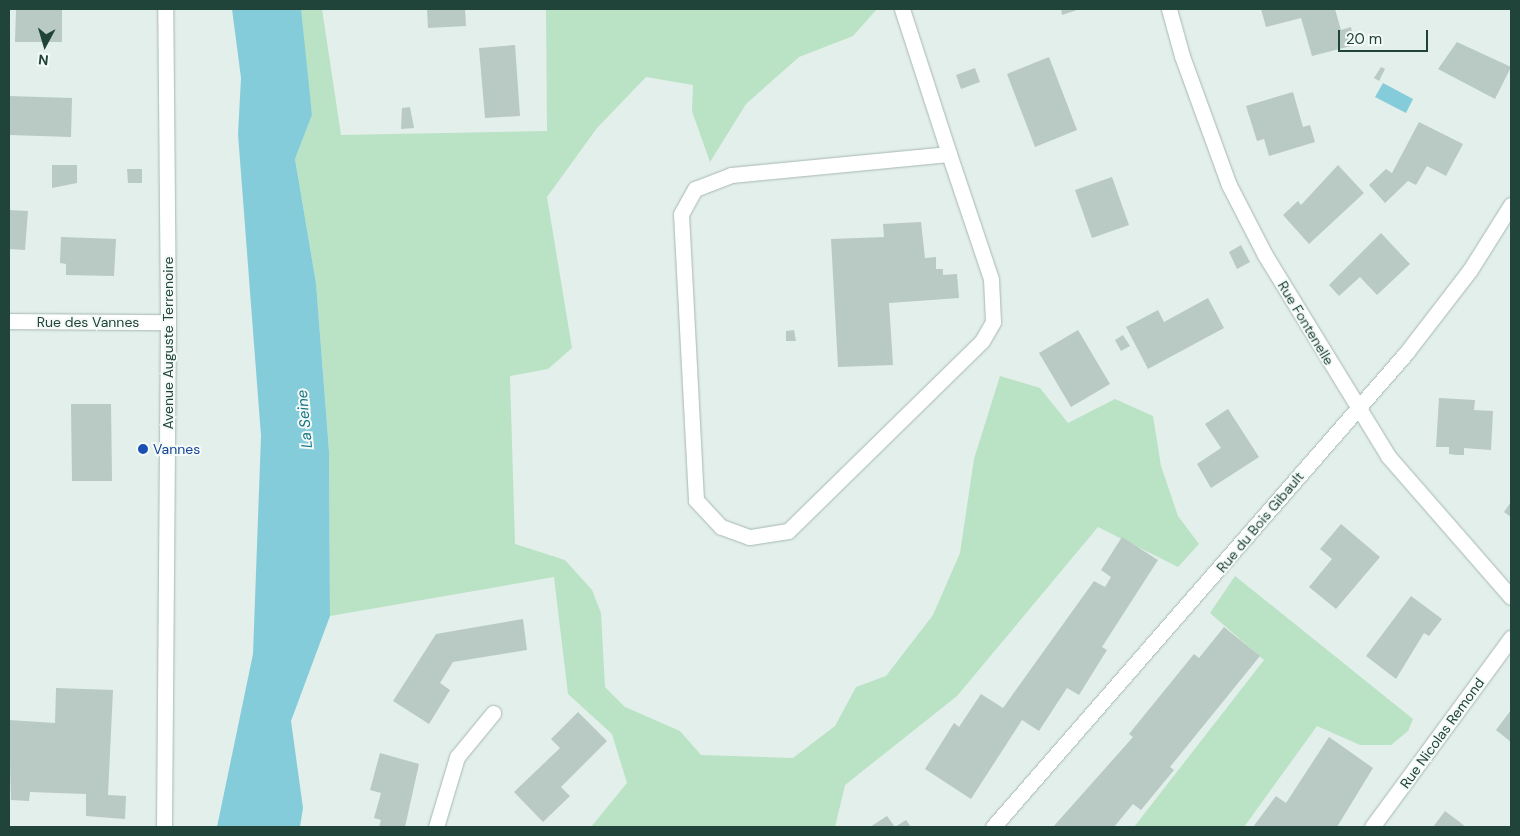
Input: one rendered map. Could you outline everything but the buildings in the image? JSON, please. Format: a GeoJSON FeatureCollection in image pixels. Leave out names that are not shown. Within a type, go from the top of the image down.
{"type":"FeatureCollection","features":[{"type":"Feature","properties":{"kind":"street","name":"Avenue Auguste Terrenoire"},"geometry":{"type":"LineString","coordinates":[[164,827],[168,322],[165,9]]}},
{"type":"Feature","properties":{"kind":"street"},"geometry":{"type":"LineString","coordinates":[[902,9],[991,279],[993,322],[982,341],[788,531],[750,537],[721,527],[696,500],[681,214],[695,189],[731,175],[949,154]]}},
{"type":"Feature","properties":{"kind":"street","name":"Rue Fontenelle"},"geometry":{"type":"LineString","coordinates":[[1169,9],[1182,56],[1229,184],[1358,408],[1400,471],[1511,597]]}},
{"type":"Feature","properties":{"kind":"street","name":"Rue du Bois Gibault"},"geometry":{"type":"LineString","coordinates":[[993,827],[1358,408],[1470,270],[1511,205]]}},
{"type":"Feature","properties":{"kind":"street","name":"Rue des Vannes"},"geometry":{"type":"LineString","coordinates":[[9,321],[168,322]]}},
{"type":"Feature","properties":{"kind":"street","name":"Rue Nicolas Remond"},"geometry":{"type":"LineString","coordinates":[[1372,827],[1511,638]]}},
{"type":"Feature","properties":{"kind":"street"},"geometry":{"type":"LineString","coordinates":[[436,827],[457,757],[493,713]]}},
{"type":"Feature","properties":{"kind":"green space"},"geometry":{"type":"Polygon","coordinates":[[[298,9],[322,9],[341,135],[547,131],[546,9],[877,9],[853,36],[799,57],[746,104],[710,162],[692,111],[693,85],[646,77],[597,128],[547,197],[572,348],[548,369],[510,376],[515,544],[565,560],[592,590],[601,613],[605,687],[625,707],[680,731],[701,755],[793,758],[835,726],[856,687],[886,676],[933,615],[960,553],[974,459],[1000,376],[1040,388],[1068,423],[1115,399],[1153,416],[1161,466],[1178,516],[1199,544],[1178,567],[1098,527],[957,696],[845,785],[835,827],[591,827],[627,783],[612,734],[568,694],[554,577],[330,616],[329,451],[316,283],[295,159],[312,115],[298,9]]]}},
{"type":"Feature","properties":{"kind":"green space"},"geometry":{"type":"Polygon","coordinates":[[[1235,576],[1413,719],[1408,731],[1391,745],[1360,745],[1317,726],[1244,827],[1134,827],[1264,660],[1210,613],[1235,576]]]}},
{"type":"Feature","properties":{"kind":"water","name":"La Seine"},"geometry":{"type":"Polygon","coordinates":[[[232,9],[301,9],[312,115],[295,159],[316,283],[329,451],[330,616],[291,721],[303,808],[300,827],[217,827],[253,654],[261,436],[238,134],[241,78],[232,9]]]}},
{"type":"Feature","properties":{"kind":"water"},"geometry":{"type":"Polygon","coordinates":[[[1383,83],[1413,99],[1406,113],[1375,97],[1383,83]]]}},
{"type":"Feature","properties":{"kind":"place","name":"Vannes"},"geometry":{"type":"Point","coordinates":[143,449]}}]}
